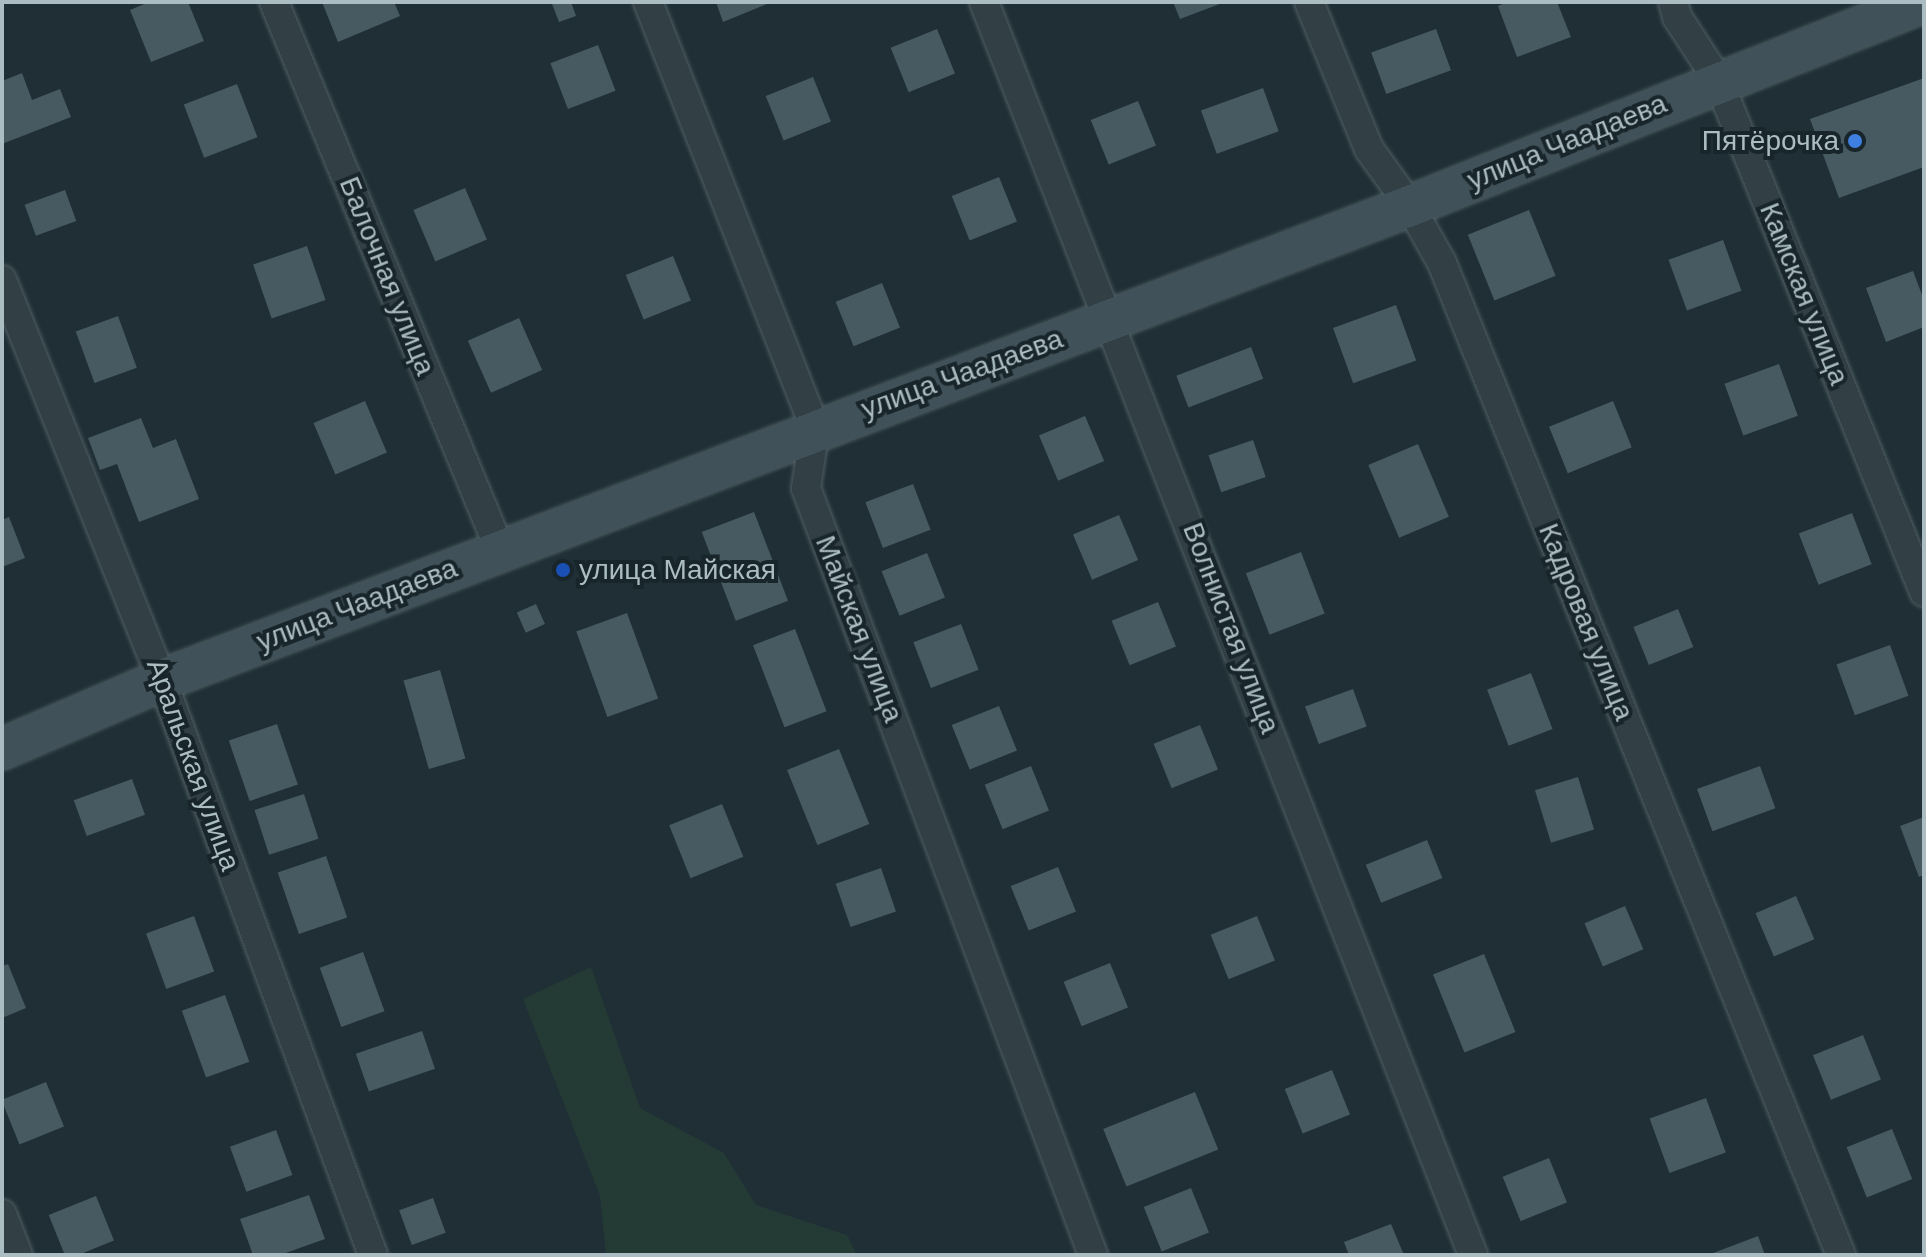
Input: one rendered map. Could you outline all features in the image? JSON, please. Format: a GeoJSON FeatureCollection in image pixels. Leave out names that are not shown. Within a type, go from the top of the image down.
{"type":"FeatureCollection","features":[{"type":"Feature","properties":{"kind":"street","name":"Балочная улица"},"geometry":{"type":"LineString","coordinates":[[274,2],[500,550]]}},
{"type":"Feature","properties":{"kind":"street","name":"Майская улица"},"geometry":{"type":"LineString","coordinates":[[648,2],[815,428],[806,488],[1093,1255]]}},
{"type":"Feature","properties":{"kind":"street","name":"Волнистая улица"},"geometry":{"type":"LineString","coordinates":[[984,2],[1112,319],[1473,1255]]}},
{"type":"Feature","properties":{"kind":"street","name":"Кадровая улица"},"geometry":{"type":"LineString","coordinates":[[1309,2],[1369,149],[1410,206],[1442,263],[1841,1255]]}},
{"type":"Feature","properties":{"kind":"street","name":"Камская улица"},"geometry":{"type":"LineString","coordinates":[[1673,2],[1677,17],[1718,80],[1924,592]]}},
{"type":"Feature","properties":{"kind":"street","name":"улица Чаадаева"},"geometry":{"type":"LineString","coordinates":[[2,749],[162,680],[815,428],[1410,206],[1718,80],[1924,2]]}},
{"type":"Feature","properties":{"kind":"street","name":"Аральская улица"},"geometry":{"type":"LineString","coordinates":[[2,280],[162,680],[373,1255]]}},
{"type":"Feature","properties":{"kind":"street"},"geometry":{"type":"LineString","coordinates":[[2,1214],[18,1255]]}},
{"type":"Feature","properties":{"kind":"green space"},"geometry":{"type":"Polygon","coordinates":[[[591,967],[640,1108],[724,1153],[756,1205],[847,1235],[857,1255],[606,1255],[600,1196],[523,999],[591,967]]]}},
{"type":"Feature","properties":{"kind":"building"},"geometry":{"type":"Polygon","coordinates":[[[149,2],[188,2],[204,41],[151,62],[130,10],[149,2]]]}},
{"type":"Feature","properties":{"kind":"building"},"geometry":{"type":"Polygon","coordinates":[[[322,2],[394,2],[400,16],[338,42],[322,2]]]}},
{"type":"Feature","properties":{"kind":"building"},"geometry":{"type":"Polygon","coordinates":[[[571,2],[576,16],[559,22],[552,4],[571,2]]]}},
{"type":"Feature","properties":{"kind":"building"},"geometry":{"type":"Polygon","coordinates":[[[716,2],[772,2],[723,22],[716,2]]]}},
{"type":"Feature","properties":{"kind":"building"},"geometry":{"type":"Polygon","coordinates":[[[1173,2],[1225,2],[1180,19],[1173,2]]]}},
{"type":"Feature","properties":{"kind":"building"},"geometry":{"type":"Polygon","coordinates":[[[1507,2],[1557,2],[1571,37],[1517,57],[1498,6],[1507,2]]]}},
{"type":"Feature","properties":{"kind":"building"},"geometry":{"type":"Polygon","coordinates":[[[937,29],[955,74],[909,92],[891,48],[937,29]]]}},
{"type":"Feature","properties":{"kind":"building"},"geometry":{"type":"Polygon","coordinates":[[[1436,29],[1451,70],[1386,94],[1371,53],[1436,29]]]}},
{"type":"Feature","properties":{"kind":"building"},"geometry":{"type":"Polygon","coordinates":[[[598,45],[616,91],[568,109],[550,63],[598,45]]]}},
{"type":"Feature","properties":{"kind":"building"},"geometry":{"type":"Polygon","coordinates":[[[22,73],[32,100],[60,89],[71,117],[2,144],[2,81],[22,73]]]}},
{"type":"Feature","properties":{"kind":"building"},"geometry":{"type":"Polygon","coordinates":[[[813,77],[831,122],[784,141],[766,96],[813,77]]]}},
{"type":"Feature","properties":{"kind":"building"},"geometry":{"type":"Polygon","coordinates":[[[1924,78],[1924,167],[1839,198],[1810,119],[1924,78]]]}},
{"type":"Feature","properties":{"kind":"building"},"geometry":{"type":"Polygon","coordinates":[[[237,84],[257,137],[204,158],[184,104],[237,84]]]}},
{"type":"Feature","properties":{"kind":"building"},"geometry":{"type":"Polygon","coordinates":[[[1263,88],[1279,131],[1217,154],[1201,111],[1263,88]]]}},
{"type":"Feature","properties":{"kind":"building"},"geometry":{"type":"Polygon","coordinates":[[[1138,101],[1156,146],[1109,165],[1091,120],[1138,101]]]}},
{"type":"Feature","properties":{"kind":"building"},"geometry":{"type":"Polygon","coordinates":[[[999,177],[1017,222],[970,241],[952,196],[999,177]]]}},
{"type":"Feature","properties":{"kind":"building"},"geometry":{"type":"Polygon","coordinates":[[[465,188],[487,240],[435,261],[413,210],[465,188]]]}},
{"type":"Feature","properties":{"kind":"building"},"geometry":{"type":"Polygon","coordinates":[[[65,190],[76,221],[36,236],[25,205],[65,190]]]}},
{"type":"Feature","properties":{"kind":"building"},"geometry":{"type":"Polygon","coordinates":[[[1529,210],[1556,276],[1494,301],[1468,235],[1529,210]]]}},
{"type":"Feature","properties":{"kind":"building"},"geometry":{"type":"Polygon","coordinates":[[[1723,240],[1741,291],[1687,311],[1668,260],[1723,240]]]}},
{"type":"Feature","properties":{"kind":"building"},"geometry":{"type":"Polygon","coordinates":[[[307,246],[326,300],[272,318],[253,265],[307,246]]]}},
{"type":"Feature","properties":{"kind":"building"},"geometry":{"type":"Polygon","coordinates":[[[673,256],[691,301],[644,320],[626,275],[673,256]]]}},
{"type":"Feature","properties":{"kind":"building"},"geometry":{"type":"Polygon","coordinates":[[[1913,271],[1924,300],[1924,327],[1886,342],[1866,288],[1913,271]]]}},
{"type":"Feature","properties":{"kind":"building"},"geometry":{"type":"Polygon","coordinates":[[[882,283],[900,328],[854,346],[836,302],[882,283]]]}},
{"type":"Feature","properties":{"kind":"building"},"geometry":{"type":"Polygon","coordinates":[[[1396,305],[1416,360],[1353,383],[1333,328],[1396,305]]]}},
{"type":"Feature","properties":{"kind":"building"},"geometry":{"type":"Polygon","coordinates":[[[118,316],[137,368],[95,383],[76,331],[118,316]]]}},
{"type":"Feature","properties":{"kind":"building"},"geometry":{"type":"Polygon","coordinates":[[[519,318],[542,370],[491,393],[468,341],[519,318]]]}},
{"type":"Feature","properties":{"kind":"building"},"geometry":{"type":"Polygon","coordinates":[[[1251,347],[1263,379],[1188,407],[1176,376],[1251,347]]]}},
{"type":"Feature","properties":{"kind":"building"},"geometry":{"type":"Polygon","coordinates":[[[1779,364],[1798,416],[1743,436],[1724,384],[1779,364]]]}},
{"type":"Feature","properties":{"kind":"building"},"geometry":{"type":"Polygon","coordinates":[[[365,401],[387,453],[335,474],[313,423],[365,401]]]}},
{"type":"Feature","properties":{"kind":"building"},"geometry":{"type":"Polygon","coordinates":[[[1613,401],[1632,447],[1568,473],[1549,427],[1613,401]]]}},
{"type":"Feature","properties":{"kind":"building"},"geometry":{"type":"Polygon","coordinates":[[[1085,416],[1104,461],[1058,481],[1039,436],[1085,416]]]}},
{"type":"Feature","properties":{"kind":"building"},"geometry":{"type":"Polygon","coordinates":[[[141,418],[153,448],[176,439],[199,499],[139,522],[117,464],[100,470],[88,438],[141,418]]]}},
{"type":"Feature","properties":{"kind":"building"},"geometry":{"type":"Polygon","coordinates":[[[1253,440],[1266,477],[1221,492],[1209,455],[1253,440]]]}},
{"type":"Feature","properties":{"kind":"building"},"geometry":{"type":"Polygon","coordinates":[[[1418,444],[1449,517],[1399,538],[1368,465],[1418,444]]]}},
{"type":"Feature","properties":{"kind":"building"},"geometry":{"type":"Polygon","coordinates":[[[913,484],[931,530],[883,548],[865,502],[913,484]]]}},
{"type":"Feature","properties":{"kind":"building"},"geometry":{"type":"Polygon","coordinates":[[[754,512],[788,601],[736,621],[702,532],[754,512]]]}},
{"type":"Feature","properties":{"kind":"building"},"geometry":{"type":"Polygon","coordinates":[[[1852,513],[1872,564],[1818,585],[1799,533],[1852,513]]]}},
{"type":"Feature","properties":{"kind":"building"},"geometry":{"type":"Polygon","coordinates":[[[1119,515],[1138,560],[1092,580],[1073,535],[1119,515]]]}},
{"type":"Feature","properties":{"kind":"building"},"geometry":{"type":"Polygon","coordinates":[[[9,517],[25,558],[2,567],[2,520],[9,517]]]}},
{"type":"Feature","properties":{"kind":"building"},"geometry":{"type":"Polygon","coordinates":[[[1301,552],[1325,614],[1270,635],[1246,573],[1301,552]]]}},
{"type":"Feature","properties":{"kind":"building"},"geometry":{"type":"Polygon","coordinates":[[[927,553],[945,598],[900,616],[882,571],[927,553]]]}},
{"type":"Feature","properties":{"kind":"building"},"geometry":{"type":"Polygon","coordinates":[[[1158,602],[1176,647],[1130,665],[1112,621],[1158,602]]]}},
{"type":"Feature","properties":{"kind":"building"},"geometry":{"type":"Polygon","coordinates":[[[536,604],[545,624],[526,633],[517,613],[536,604]]]}},
{"type":"Feature","properties":{"kind":"building"},"geometry":{"type":"Polygon","coordinates":[[[1678,609],[1693,647],[1649,665],[1633,627],[1678,609]]]}},
{"type":"Feature","properties":{"kind":"building"},"geometry":{"type":"Polygon","coordinates":[[[627,613],[658,699],[607,717],[576,631],[627,613]]]}},
{"type":"Feature","properties":{"kind":"building"},"geometry":{"type":"Polygon","coordinates":[[[961,624],[979,670],[931,688],[913,642],[961,624]]]}},
{"type":"Feature","properties":{"kind":"building"},"geometry":{"type":"Polygon","coordinates":[[[795,629],[827,711],[785,727],[753,645],[795,629]]]}},
{"type":"Feature","properties":{"kind":"building"},"geometry":{"type":"Polygon","coordinates":[[[1890,645],[1908,696],[1855,715],[1836,664],[1890,645]]]}},
{"type":"Feature","properties":{"kind":"building"},"geometry":{"type":"Polygon","coordinates":[[[440,670],[465,758],[429,769],[403,680],[440,670]]]}},
{"type":"Feature","properties":{"kind":"building"},"geometry":{"type":"Polygon","coordinates":[[[1531,673],[1553,729],[1509,746],[1487,690],[1531,673]]]}},
{"type":"Feature","properties":{"kind":"building"},"geometry":{"type":"Polygon","coordinates":[[[1353,689],[1367,727],[1319,744],[1305,706],[1353,689]]]}},
{"type":"Feature","properties":{"kind":"building"},"geometry":{"type":"Polygon","coordinates":[[[999,706],[1017,751],[970,770],[952,725],[999,706]]]}},
{"type":"Feature","properties":{"kind":"building"},"geometry":{"type":"Polygon","coordinates":[[[277,724],[298,785],[250,801],[229,741],[277,724]]]}},
{"type":"Feature","properties":{"kind":"building"},"geometry":{"type":"Polygon","coordinates":[[[1200,725],[1218,770],[1172,788],[1154,744],[1200,725]]]}},
{"type":"Feature","properties":{"kind":"building"},"geometry":{"type":"Polygon","coordinates":[[[839,749],[869,824],[817,845],[787,770],[839,749]]]}},
{"type":"Feature","properties":{"kind":"building"},"geometry":{"type":"Polygon","coordinates":[[[1031,766],[1049,811],[1003,829],[985,785],[1031,766]]]}},
{"type":"Feature","properties":{"kind":"building"},"geometry":{"type":"Polygon","coordinates":[[[1760,766],[1775,808],[1712,831],[1697,789],[1760,766]]]}},
{"type":"Feature","properties":{"kind":"building"},"geometry":{"type":"Polygon","coordinates":[[[1578,777],[1594,830],[1551,843],[1535,790],[1578,777]]]}},
{"type":"Feature","properties":{"kind":"building"},"geometry":{"type":"Polygon","coordinates":[[[132,779],[145,815],[87,836],[74,800],[132,779]]]}},
{"type":"Feature","properties":{"kind":"building"},"geometry":{"type":"Polygon","coordinates":[[[304,794],[319,839],[269,855],[255,810],[304,794]]]}},
{"type":"Feature","properties":{"kind":"building"},"geometry":{"type":"Polygon","coordinates":[[[722,804],[743,857],[691,878],[669,825],[722,804]]]}},
{"type":"Feature","properties":{"kind":"building"},"geometry":{"type":"Polygon","coordinates":[[[1924,817],[1924,875],[1919,877],[1900,826],[1924,817]]]}},
{"type":"Feature","properties":{"kind":"building"},"geometry":{"type":"Polygon","coordinates":[[[1427,840],[1442,878],[1381,903],[1366,865],[1427,840]]]}},
{"type":"Feature","properties":{"kind":"building"},"geometry":{"type":"Polygon","coordinates":[[[326,856],[347,917],[299,934],[278,873],[326,856]]]}},
{"type":"Feature","properties":{"kind":"building"},"geometry":{"type":"Polygon","coordinates":[[[1058,867],[1076,912],[1029,931],[1011,886],[1058,867]]]}},
{"type":"Feature","properties":{"kind":"building"},"geometry":{"type":"Polygon","coordinates":[[[881,868],[896,911],[851,927],[836,884],[881,868]]]}},
{"type":"Feature","properties":{"kind":"building"},"geometry":{"type":"Polygon","coordinates":[[[1796,896],[1814,939],[1774,956],[1755,913],[1796,896]]]}},
{"type":"Feature","properties":{"kind":"building"},"geometry":{"type":"Polygon","coordinates":[[[1625,906],[1643,949],[1603,966],[1584,923],[1625,906]]]}},
{"type":"Feature","properties":{"kind":"building"},"geometry":{"type":"Polygon","coordinates":[[[194,916],[214,971],[166,989],[146,933],[194,916]]]}},
{"type":"Feature","properties":{"kind":"building"},"geometry":{"type":"Polygon","coordinates":[[[1257,916],[1275,961],[1229,979],[1211,935],[1257,916]]]}},
{"type":"Feature","properties":{"kind":"building"},"geometry":{"type":"Polygon","coordinates":[[[363,952],[385,1011],[341,1027],[320,968],[363,952]]]}},
{"type":"Feature","properties":{"kind":"building"},"geometry":{"type":"Polygon","coordinates":[[[1484,954],[1515,1032],[1464,1052],[1433,975],[1484,954]]]}},
{"type":"Feature","properties":{"kind":"building"},"geometry":{"type":"Polygon","coordinates":[[[1110,963],[1128,1008],[1082,1026],[1064,982],[1110,963]]]}},
{"type":"Feature","properties":{"kind":"building"},"geometry":{"type":"Polygon","coordinates":[[[8,964],[26,1008],[2,1018],[2,966],[8,964]]]}},
{"type":"Feature","properties":{"kind":"building"},"geometry":{"type":"Polygon","coordinates":[[[225,995],[249,1062],[206,1077],[182,1011],[225,995]]]}},
{"type":"Feature","properties":{"kind":"building"},"geometry":{"type":"Polygon","coordinates":[[[422,1031],[435,1069],[369,1092],[356,1054],[422,1031]]]}},
{"type":"Feature","properties":{"kind":"building"},"geometry":{"type":"Polygon","coordinates":[[[1863,1035],[1881,1080],[1831,1100],[1813,1055],[1863,1035]]]}},
{"type":"Feature","properties":{"kind":"building"},"geometry":{"type":"Polygon","coordinates":[[[1332,1070],[1350,1115],[1303,1134],[1285,1089],[1332,1070]]]}},
{"type":"Feature","properties":{"kind":"building"},"geometry":{"type":"Polygon","coordinates":[[[46,1082],[64,1127],[19,1144],[2,1100],[46,1082]]]}},
{"type":"Feature","properties":{"kind":"building"},"geometry":{"type":"Polygon","coordinates":[[[1195,1092],[1218,1149],[1126,1187],[1103,1129],[1195,1092]]]}},
{"type":"Feature","properties":{"kind":"building"},"geometry":{"type":"Polygon","coordinates":[[[1706,1098],[1726,1153],[1669,1173],[1650,1119],[1706,1098]]]}},
{"type":"Feature","properties":{"kind":"building"},"geometry":{"type":"Polygon","coordinates":[[[1892,1129],[1912,1179],[1867,1197],[1847,1147],[1892,1129]]]}},
{"type":"Feature","properties":{"kind":"building"},"geometry":{"type":"Polygon","coordinates":[[[276,1130],[292,1175],[246,1192],[230,1147],[276,1130]]]}},
{"type":"Feature","properties":{"kind":"building"},"geometry":{"type":"Polygon","coordinates":[[[1549,1158],[1567,1203],[1521,1221],[1503,1177],[1549,1158]]]}},
{"type":"Feature","properties":{"kind":"building"},"geometry":{"type":"Polygon","coordinates":[[[1191,1188],[1209,1233],[1162,1252],[1144,1207],[1191,1188]]]}},
{"type":"Feature","properties":{"kind":"building"},"geometry":{"type":"Polygon","coordinates":[[[309,1195],[325,1239],[280,1255],[253,1255],[240,1219],[309,1195]]]}},
{"type":"Feature","properties":{"kind":"building"},"geometry":{"type":"Polygon","coordinates":[[[96,1196],[114,1241],[78,1255],[65,1255],[49,1215],[96,1196]]]}},
{"type":"Feature","properties":{"kind":"building"},"geometry":{"type":"Polygon","coordinates":[[[433,1198],[446,1233],[412,1245],[399,1210],[433,1198]]]}},
{"type":"Feature","properties":{"kind":"building"},"geometry":{"type":"Polygon","coordinates":[[[1391,1224],[1404,1255],[1349,1255],[1344,1242],[1391,1224]]]}},
{"type":"Feature","properties":{"kind":"building"},"geometry":{"type":"Polygon","coordinates":[[[1758,1236],[1765,1255],[1708,1255],[1758,1236]]]}},
{"type":"Feature","properties":{"kind":"place","name":"Пятёрочка"},"geometry":{"type":"Point","coordinates":[1855,141]}},
{"type":"Feature","properties":{"kind":"place","name":"улица Майская"},"geometry":{"type":"Point","coordinates":[563,570]}}]}
